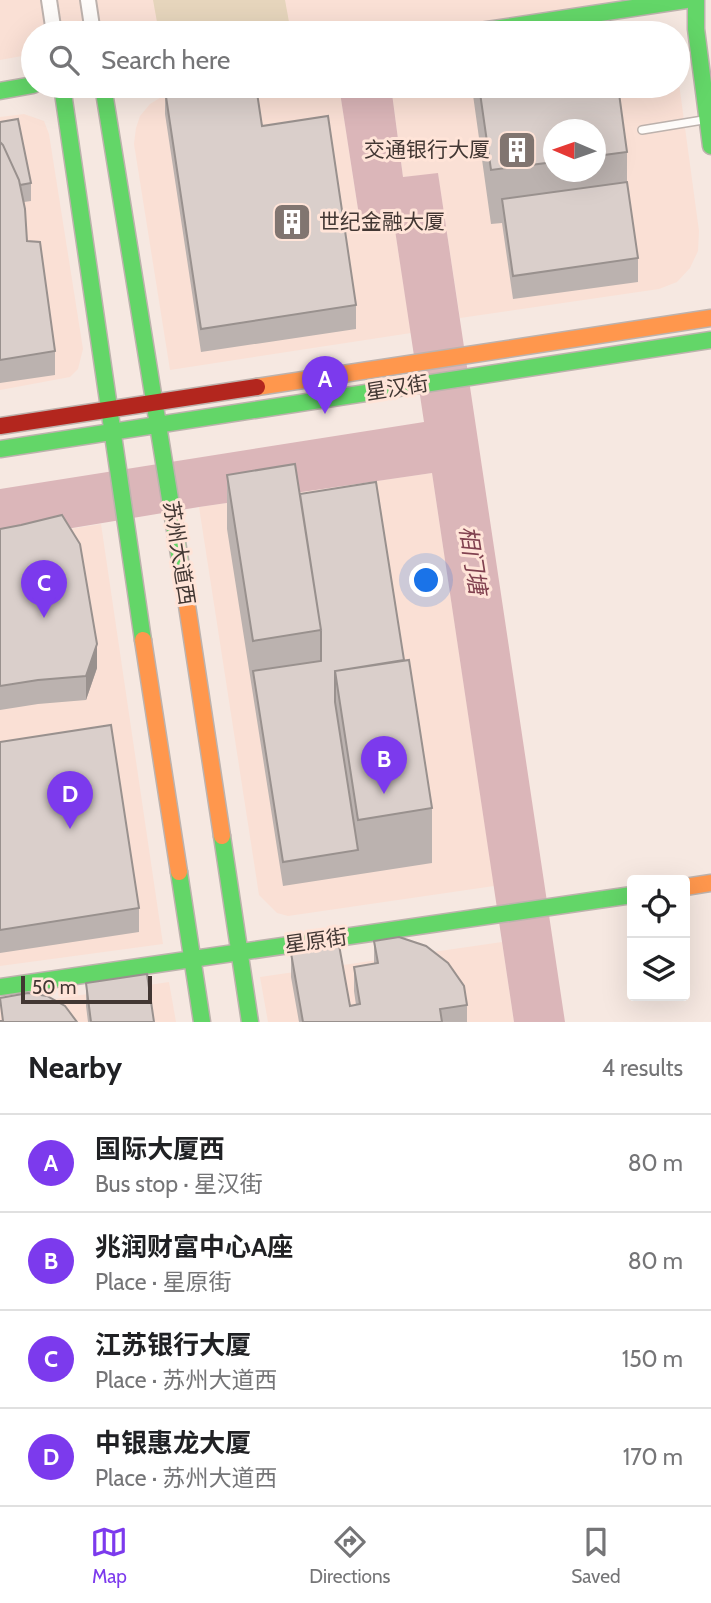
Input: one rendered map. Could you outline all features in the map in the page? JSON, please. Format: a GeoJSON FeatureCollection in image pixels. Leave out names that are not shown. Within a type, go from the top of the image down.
{"type":"FeatureCollection","features":[{"type":"Feature","properties":{"kind":"main road"},"geometry":{"type":"LineString","coordinates":[[553,21],[686,0]]}},
{"type":"Feature","properties":{"kind":"main road"},"geometry":{"type":"LineString","coordinates":[[696,0],[696,29],[711,146]]}},
{"type":"Feature","properties":{"kind":"main road"},"geometry":{"type":"LineString","coordinates":[[0,91],[21,87]]}},
{"type":"Feature","properties":{"kind":"main road"},"geometry":{"type":"LineString","coordinates":[[64,98],[115,458],[202,1022]]}},
{"type":"Feature","properties":{"kind":"main road","name":"苏州大道西"},"geometry":{"type":"LineString","coordinates":[[105,98],[160,425],[250,1022]]}},
{"type":"Feature","properties":{"kind":"main road","name":"星汉街"},"geometry":{"type":"LineString","coordinates":[[0,426],[711,318]]}},
{"type":"Feature","properties":{"kind":"main road","name":"星汉街"},"geometry":{"type":"LineString","coordinates":[[0,449],[711,341]]}},
{"type":"Feature","properties":{"kind":"main road"},"geometry":{"type":"LineString","coordinates":[[690,886],[711,883]]}},
{"type":"Feature","properties":{"kind":"main road","name":"星原街"},"geometry":{"type":"LineString","coordinates":[[0,987],[627,896]]}},
{"type":"Feature","properties":{"kind":"street"},"geometry":{"type":"LineString","coordinates":[[49,0],[52,21]]}},
{"type":"Feature","properties":{"kind":"street"},"geometry":{"type":"LineString","coordinates":[[88,0],[91,21]]}},
{"type":"Feature","properties":{"kind":"lane"},"geometry":{"type":"LineString","coordinates":[[642,130],[707,120]]}},
{"type":"Feature","properties":{"kind":"shaded area"},"geometry":{"type":"Polygon","coordinates":[[[0,0],[622,0],[530,21],[21,21],[21,56],[0,60],[0,0]]]}},
{"type":"Feature","properties":{"kind":"shaded area"},"geometry":{"type":"Polygon","coordinates":[[[153,0],[285,0],[289,21],[157,21],[153,0]]]}},
{"type":"Feature","properties":{"kind":"shaded area","name":"世纪金融大厦"},"geometry":{"type":"Polygon","coordinates":[[[160,98],[341,98],[360,222],[371,232],[395,230],[411,333],[170,370],[134,144],[140,116],[160,98]]]}},
{"type":"Feature","properties":{"kind":"shaded area"},"geometry":{"type":"Polygon","coordinates":[[[393,98],[681,98],[699,231],[698,251],[690,268],[677,282],[659,289],[460,318],[438,174],[403,177],[393,98]]]}},
{"type":"Feature","properties":{"kind":"shaded area"},"geometry":{"type":"Polygon","coordinates":[[[24,114],[44,121],[49,134],[83,349],[78,369],[70,377],[0,390],[0,117],[24,114]]]}},
{"type":"Feature","properties":{"kind":"shaded area"},"geometry":{"type":"Polygon","coordinates":[[[432,473],[494,886],[288,916],[277,913],[259,895],[199,507],[432,473]]]}},
{"type":"Feature","properties":{"kind":"shaded area"},"geometry":{"type":"Polygon","coordinates":[[[101,524],[163,944],[0,966],[0,540],[101,524]]]}},
{"type":"Feature","properties":{"kind":"shaded area"},"geometry":{"type":"Polygon","coordinates":[[[502,942],[514,1022],[268,1022],[260,977],[502,942]]]}},
{"type":"Feature","properties":{"kind":"shaded area"},"geometry":{"type":"Polygon","coordinates":[[[169,982],[176,1022],[0,1022],[0,1007],[169,982]]]}},
{"type":"Feature","properties":{"kind":"water","name":"相门塘"},"geometry":{"type":"Polygon","coordinates":[[[341,98],[393,98],[403,177],[438,173],[565,1022],[514,1022],[432,473],[199,507],[0,540],[0,489],[424,422],[395,230],[371,232],[360,222],[341,98]]]}},
{"type":"Feature","properties":{"kind":"building"},"geometry":{"type":"Polygon","coordinates":[[[166,98],[258,98],[262,126],[328,116],[356,305],[201,329],[166,98]]]}},
{"type":"Feature","properties":{"kind":"building"},"geometry":{"type":"Polygon","coordinates":[[[481,98],[620,98],[627,152],[606,155],[606,119],[543,119],[543,163],[491,170],[481,98]]]}},
{"type":"Feature","properties":{"kind":"building"},"geometry":{"type":"Polygon","coordinates":[[[18,119],[31,183],[20,185],[0,142],[0,122],[18,119]]]}},
{"type":"Feature","properties":{"kind":"building"},"geometry":{"type":"Polygon","coordinates":[[[0,142],[19,180],[25,209],[27,241],[40,242],[55,351],[0,360],[0,142]]]}},
{"type":"Feature","properties":{"kind":"building"},"geometry":{"type":"Polygon","coordinates":[[[627,182],[638,258],[513,276],[502,199],[627,182]]]}},
{"type":"Feature","properties":{"kind":"building"},"geometry":{"type":"Polygon","coordinates":[[[295,464],[321,630],[253,641],[227,475],[295,464]]]}},
{"type":"Feature","properties":{"kind":"building"},"geometry":{"type":"Polygon","coordinates":[[[376,482],[404,660],[335,671],[335,702],[358,850],[283,862],[253,671],[321,661],[321,630],[300,494],[376,482]]]}},
{"type":"Feature","properties":{"kind":"building"},"geometry":{"type":"Polygon","coordinates":[[[62,515],[80,544],[97,644],[86,676],[0,686],[0,529],[62,515]]]}},
{"type":"Feature","properties":{"kind":"building"},"geometry":{"type":"Polygon","coordinates":[[[409,660],[432,808],[358,820],[335,671],[409,660]]]}},
{"type":"Feature","properties":{"kind":"building"},"geometry":{"type":"Polygon","coordinates":[[[111,725],[139,908],[0,930],[0,742],[111,725]]]}},
{"type":"Feature","properties":{"kind":"building"},"geometry":{"type":"Polygon","coordinates":[[[399,937],[426,946],[448,963],[464,986],[467,1005],[440,1009],[442,1022],[303,1022],[291,953],[339,945],[350,1006],[360,1004],[354,967],[378,963],[374,941],[399,937]]]}},
{"type":"Feature","properties":{"kind":"building"},"geometry":{"type":"Polygon","coordinates":[[[147,974],[154,1022],[91,1022],[86,983],[147,974]]]}},
{"type":"Feature","properties":{"kind":"building"},"geometry":{"type":"Polygon","coordinates":[[[28,993],[47,996],[65,1006],[77,1022],[0,1022],[3,1021],[0,998],[28,993]]]}},
{"type":"Feature","properties":{"kind":"traffic: fast"},"geometry":{"type":"LineString","coordinates":[[547,21],[686,0]]}},
{"type":"Feature","properties":{"kind":"traffic: fast"},"geometry":{"type":"LineString","coordinates":[[696,0],[696,29],[711,146]]}},
{"type":"Feature","properties":{"kind":"traffic: fast"},"geometry":{"type":"LineString","coordinates":[[0,91],[21,87]]}},
{"type":"Feature","properties":{"kind":"traffic: fast"},"geometry":{"type":"LineString","coordinates":[[64,98],[143,640]]}},
{"type":"Feature","properties":{"kind":"traffic: fast"},"geometry":{"type":"LineString","coordinates":[[105,98],[183,579]]}},
{"type":"Feature","properties":{"kind":"traffic: fast"},"geometry":{"type":"LineString","coordinates":[[0,449],[711,340]]}},
{"type":"Feature","properties":{"kind":"traffic: fast"},"geometry":{"type":"LineString","coordinates":[[222,836],[250,1022]]}},
{"type":"Feature","properties":{"kind":"traffic: fast"},"geometry":{"type":"LineString","coordinates":[[179,872],[202,1022]]}},
{"type":"Feature","properties":{"kind":"traffic: fast"},"geometry":{"type":"LineString","coordinates":[[0,987],[627,896]]}},
{"type":"Feature","properties":{"kind":"traffic: slow"},"geometry":{"type":"LineString","coordinates":[[257,387],[711,318]]}},
{"type":"Feature","properties":{"kind":"traffic: slow"},"geometry":{"type":"LineString","coordinates":[[183,579],[222,836]]}},
{"type":"Feature","properties":{"kind":"traffic: slow"},"geometry":{"type":"LineString","coordinates":[[143,640],[179,872]]}},
{"type":"Feature","properties":{"kind":"traffic: slow"},"geometry":{"type":"LineString","coordinates":[[690,886],[711,883]]}},
{"type":"Feature","properties":{"kind":"traffic: jam"},"geometry":{"type":"LineString","coordinates":[[0,426],[257,387]]}},
{"type":"Feature","properties":{"kind":"place","name":"交通银行大厦"},"geometry":{"type":"Point","coordinates":[517,150]}},
{"type":"Feature","properties":{"kind":"place","name":"世纪金融大厦"},"geometry":{"type":"Point","coordinates":[292,222]}},
{"type":"Feature","properties":{"kind":"place","name":"国际大厦西"},"geometry":{"type":"Point","coordinates":[325,414]}},
{"type":"Feature","properties":{"kind":"place","name":"江苏银行大厦"},"geometry":{"type":"Point","coordinates":[44,618]}},
{"type":"Feature","properties":{"kind":"place","name":"兆润财富中心A座"},"geometry":{"type":"Point","coordinates":[384,794]}},
{"type":"Feature","properties":{"kind":"place","name":"中银惠龙大厦"},"geometry":{"type":"Point","coordinates":[70,829]}}]}
